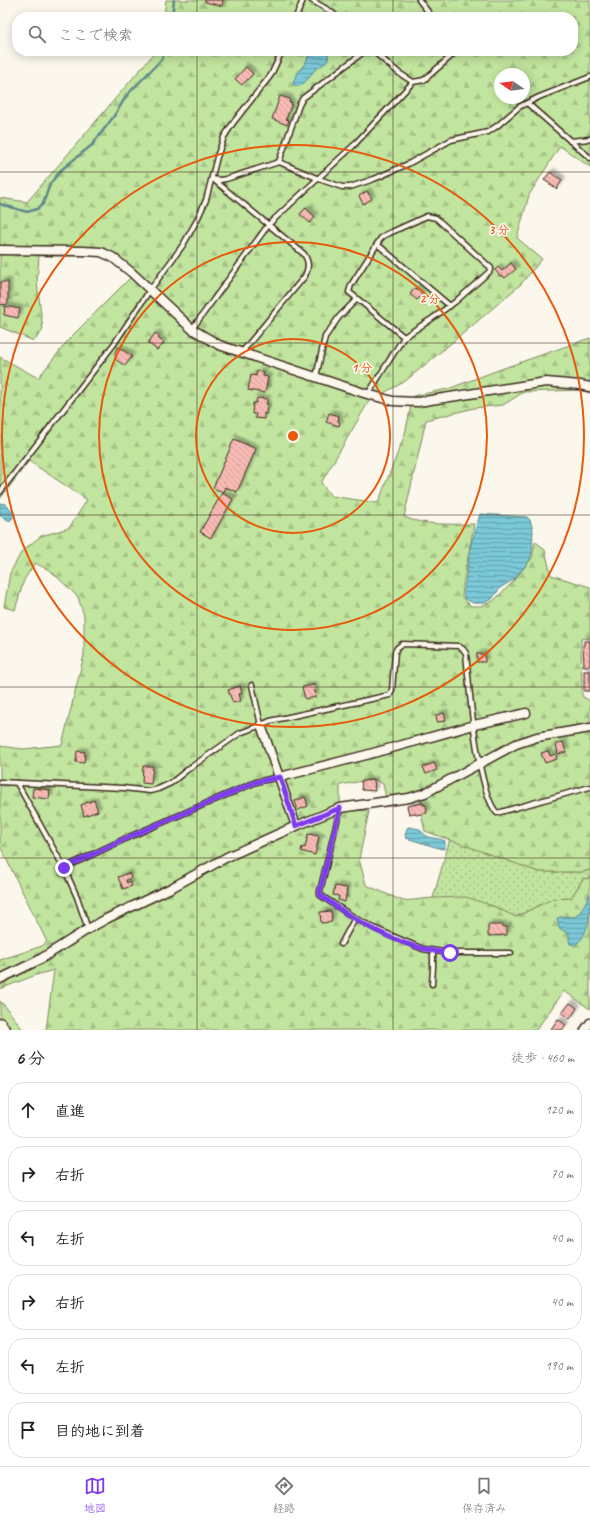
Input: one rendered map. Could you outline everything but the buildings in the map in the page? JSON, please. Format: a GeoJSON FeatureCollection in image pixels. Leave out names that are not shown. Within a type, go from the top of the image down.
{"type":"FeatureCollection","features":[{"type":"Feature","properties":{"kind":"main road"},"geometry":{"type":"LineString","coordinates":[[0,1024],[4,1030]]}},
{"type":"Feature","properties":{"kind":"street"},"geometry":{"type":"LineString","coordinates":[[0,250],[101,252],[112,257],[192,329],[219,344],[367,394],[393,401],[407,403],[546,382],[590,387]]}},
{"type":"Feature","properties":{"kind":"street"},"geometry":{"type":"LineString","coordinates":[[280,777],[474,725],[526,713]]}},
{"type":"Feature","properties":{"kind":"street"},"geometry":{"type":"LineString","coordinates":[[261,724],[296,826]]}},
{"type":"Feature","properties":{"kind":"street"},"geometry":{"type":"LineString","coordinates":[[0,979],[40,960],[88,929],[171,888],[227,857],[296,826],[340,808],[409,798],[425,793],[516,744],[528,740],[590,728]]}},
{"type":"Feature","properties":{"kind":"street"},"geometry":{"type":"LineString","coordinates":[[585,1030],[590,1023]]}},
{"type":"Feature","properties":{"kind":"lane"},"geometry":{"type":"LineString","coordinates":[[298,12],[303,0]]}},
{"type":"Feature","properties":{"kind":"lane"},"geometry":{"type":"LineString","coordinates":[[311,0],[331,12]]}},
{"type":"Feature","properties":{"kind":"lane"},"geometry":{"type":"LineString","coordinates":[[419,0],[428,12]]}},
{"type":"Feature","properties":{"kind":"lane"},"geometry":{"type":"LineString","coordinates":[[0,492],[114,344],[150,290],[183,245],[206,200],[217,156],[224,137],[271,74],[280,56]]}},
{"type":"Feature","properties":{"kind":"lane"},"geometry":{"type":"LineString","coordinates":[[279,162],[299,105],[303,98],[358,56]]}},
{"type":"Feature","properties":{"kind":"lane"},"geometry":{"type":"LineString","coordinates":[[379,56],[399,73],[413,82]]}},
{"type":"Feature","properties":{"kind":"lane"},"geometry":{"type":"LineString","coordinates":[[192,329],[269,224],[353,146],[413,82],[424,80],[451,56]]}},
{"type":"Feature","properties":{"kind":"lane"},"geometry":{"type":"LineString","coordinates":[[530,102],[590,77]]}},
{"type":"Feature","properties":{"kind":"lane"},"geometry":{"type":"LineString","coordinates":[[212,179],[226,179],[279,162],[319,179],[342,187],[350,187],[374,179],[408,164],[451,140],[488,132],[519,107],[525,104]]}},
{"type":"Feature","properties":{"kind":"lane"},"geometry":{"type":"LineString","coordinates":[[528,104],[590,158]]}},
{"type":"Feature","properties":{"kind":"lane"},"geometry":{"type":"LineString","coordinates":[[570,142],[590,139]]}},
{"type":"Feature","properties":{"kind":"lane"},"geometry":{"type":"LineString","coordinates":[[212,179],[269,224],[304,254],[308,260],[309,268],[305,276],[242,352]]}},
{"type":"Feature","properties":{"kind":"lane"},"geometry":{"type":"LineString","coordinates":[[367,394],[404,337],[450,306],[489,272],[491,268],[436,218],[426,216],[380,238],[351,285],[349,292],[404,337]]}},
{"type":"Feature","properties":{"kind":"lane"},"geometry":{"type":"LineString","coordinates":[[377,244],[450,306]]}},
{"type":"Feature","properties":{"kind":"lane"},"geometry":{"type":"LineString","coordinates":[[316,377],[325,337],[339,317],[357,299]]}},
{"type":"Feature","properties":{"kind":"lane"},"geometry":{"type":"LineString","coordinates":[[0,782],[123,788],[150,791],[158,790],[171,783],[240,733],[261,724],[390,695],[392,690],[395,652],[402,644],[458,646],[464,649],[466,653],[480,763],[490,801],[497,813],[590,787]]}},
{"type":"Feature","properties":{"kind":"lane"},"geometry":{"type":"LineString","coordinates":[[252,684],[261,724]]}},
{"type":"Feature","properties":{"kind":"lane"},"geometry":{"type":"LineString","coordinates":[[64,868],[129,837],[256,782],[280,777]]}},
{"type":"Feature","properties":{"kind":"lane"},"geometry":{"type":"LineString","coordinates":[[17,783],[64,868],[77,897],[88,929]]}},
{"type":"Feature","properties":{"kind":"lane"},"geometry":{"type":"LineString","coordinates":[[340,808],[320,895],[355,918],[399,940],[423,949],[432,951],[484,954],[511,953]]}},
{"type":"Feature","properties":{"kind":"lane"},"geometry":{"type":"LineString","coordinates":[[341,944],[355,918]]}},
{"type":"Feature","properties":{"kind":"lane"},"geometry":{"type":"LineString","coordinates":[[432,951],[434,968],[432,984]]}},
{"type":"Feature","properties":{"kind":"green space"},"geometry":{"type":"Polygon","coordinates":[[[166,0],[590,0],[590,167],[560,146],[529,195],[517,238],[542,259],[520,285],[404,382],[369,401],[321,483],[331,496],[378,503],[405,434],[413,396],[448,389],[590,338],[590,393],[579,390],[524,392],[503,405],[474,408],[426,420],[404,517],[429,523],[474,524],[462,597],[471,606],[481,606],[493,601],[510,585],[532,558],[535,541],[545,550],[551,575],[590,587],[590,638],[581,639],[582,696],[590,701],[590,870],[582,872],[539,872],[425,831],[419,791],[386,798],[383,784],[374,779],[340,785],[340,803],[354,810],[369,811],[359,859],[366,885],[403,901],[466,897],[493,906],[516,917],[552,899],[571,898],[583,879],[590,878],[590,1009],[564,991],[536,1030],[46,1030],[54,970],[36,975],[0,989],[0,960],[42,946],[47,942],[0,846],[0,746],[23,749],[62,745],[84,655],[84,616],[78,597],[51,571],[35,563],[24,580],[15,610],[4,607],[10,573],[22,551],[41,536],[69,528],[87,500],[29,461],[0,499],[0,357],[38,378],[70,338],[131,277],[110,260],[99,256],[39,256],[37,282],[43,330],[34,341],[0,327],[0,198],[27,202],[152,56],[308,56],[306,63],[297,72],[308,79],[315,69],[328,60],[328,56],[578,56],[578,12],[165,12],[166,0]]]}},
{"type":"Feature","properties":{"kind":"green space"},"geometry":{"type":"Polygon","coordinates":[[[450,839],[539,872],[582,872],[590,870],[590,878],[583,879],[571,898],[552,900],[515,917],[493,906],[433,898],[450,839]]]}},
{"type":"Feature","properties":{"kind":"green space"},"geometry":{"type":"Polygon","coordinates":[[[0,1001],[23,1030],[11,1030],[0,1015],[0,1001]]]}},
{"type":"Feature","properties":{"kind":"water"},"geometry":{"type":"Polygon","coordinates":[[[308,56],[328,56],[328,60],[315,70],[308,79],[299,86],[296,86],[293,84],[294,79],[307,60],[308,56]]]}},
{"type":"Feature","properties":{"kind":"water"},"geometry":{"type":"Polygon","coordinates":[[[0,503],[5,504],[14,512],[14,516],[10,521],[0,516],[0,503]]]}},
{"type":"Feature","properties":{"kind":"water"},"geometry":{"type":"Polygon","coordinates":[[[480,514],[527,517],[530,520],[533,530],[532,551],[530,560],[514,579],[500,588],[492,599],[484,603],[473,603],[464,598],[464,590],[471,544],[480,514]]]}},
{"type":"Feature","properties":{"kind":"water"},"geometry":{"type":"Polygon","coordinates":[[[407,828],[419,829],[429,837],[445,841],[445,848],[442,849],[406,838],[405,835],[407,828]]]}},
{"type":"Feature","properties":{"kind":"water"},"geometry":{"type":"Polygon","coordinates":[[[590,894],[588,922],[584,935],[575,945],[570,944],[569,934],[559,928],[557,918],[576,916],[590,894]]]}},
{"type":"Feature","properties":{"kind":"waterway"},"geometry":{"type":"LineString","coordinates":[[173,12],[174,0]]}},
{"type":"Feature","properties":{"kind":"waterway"},"geometry":{"type":"LineString","coordinates":[[0,204],[27,212],[37,209],[43,204],[50,184],[61,170],[92,145],[114,116],[127,95],[161,60],[163,56]]}},
{"type":"Feature","properties":{"kind":"route"},"geometry":{"type":"LineString","coordinates":[[64,868],[129,837],[256,782],[280,777],[296,826],[340,808],[320,895],[355,918],[399,940],[423,949],[435,952],[450,953]]}}]}
